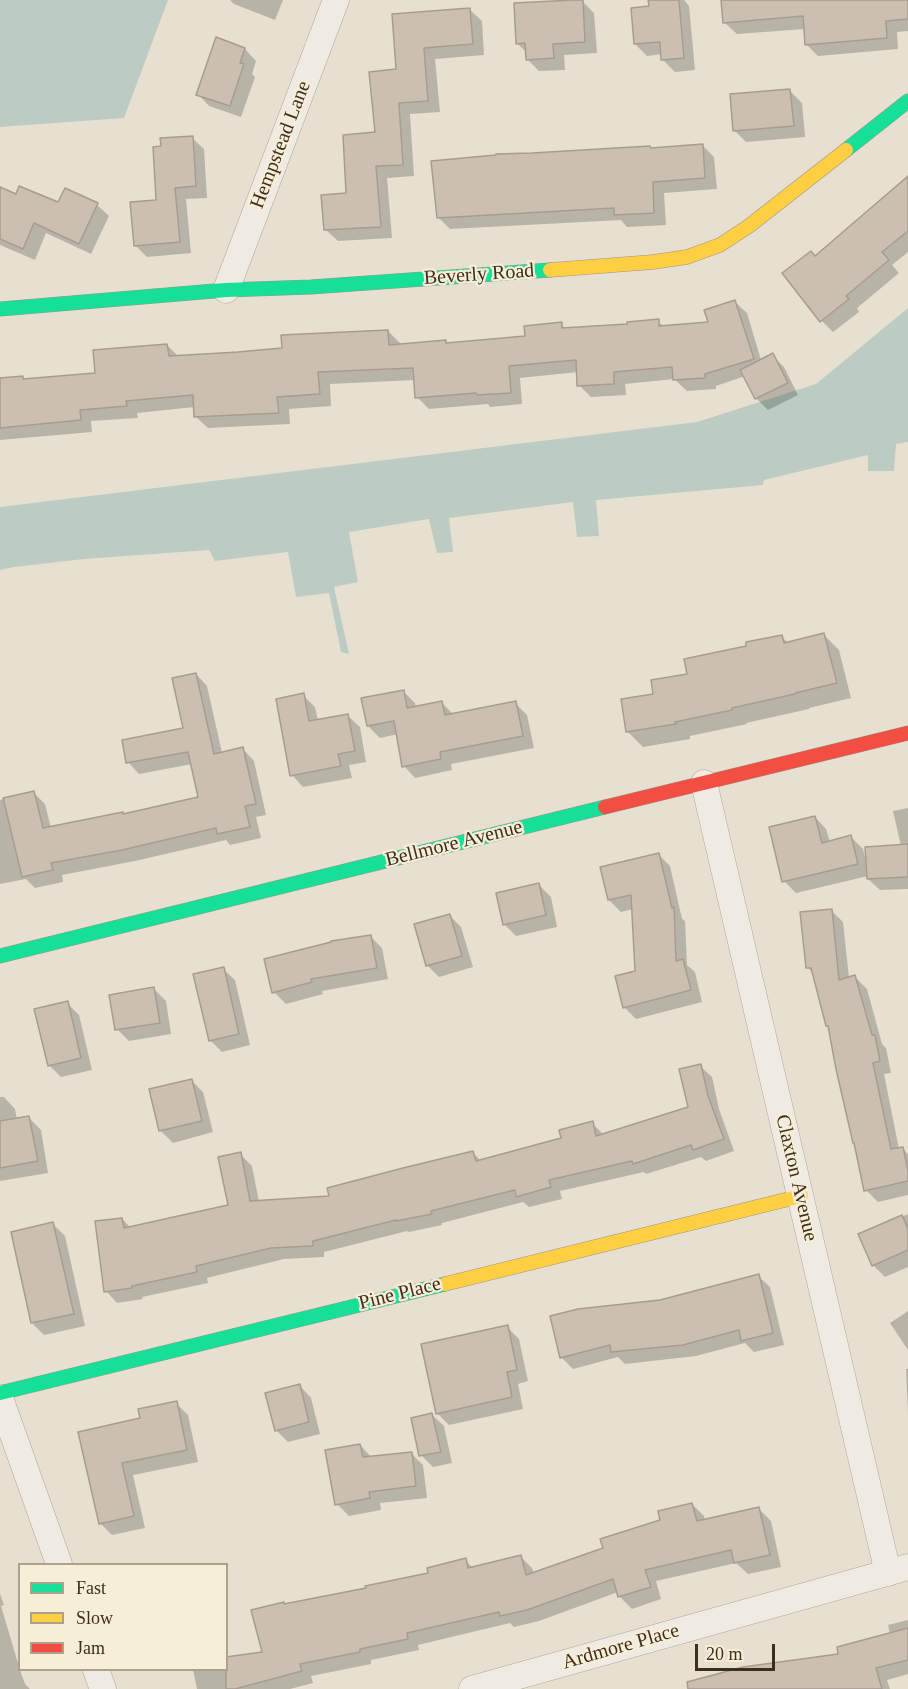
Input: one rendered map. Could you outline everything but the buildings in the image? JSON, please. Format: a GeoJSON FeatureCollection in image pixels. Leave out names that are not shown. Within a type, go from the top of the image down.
{"type":"FeatureCollection","features":[{"type":"Feature","properties":{"kind":"street","name":"Hempstead Lane"},"geometry":{"type":"LineString","coordinates":[[226,290],[336,0]]}},
{"type":"Feature","properties":{"kind":"street","name":"Beverly Road"},"geometry":{"type":"LineString","coordinates":[[0,309],[226,290],[334,285],[653,262],[687,257],[720,245],[749,226],[908,101]]}},
{"type":"Feature","properties":{"kind":"street","name":"Bellmore Avenue"},"geometry":{"type":"LineString","coordinates":[[0,956],[908,733]]}},
{"type":"Feature","properties":{"kind":"street","name":"Claxton Avenue"},"geometry":{"type":"LineString","coordinates":[[704,783],[801,1196],[898,1570]]}},
{"type":"Feature","properties":{"kind":"street","name":"Pine Place"},"geometry":{"type":"LineString","coordinates":[[0,1393],[801,1196]]}},
{"type":"Feature","properties":{"kind":"street"},"geometry":{"type":"LineString","coordinates":[[0,1398],[59,1563]]}},
{"type":"Feature","properties":{"kind":"street","name":"Ardmore Place"},"geometry":{"type":"LineString","coordinates":[[472,1689],[898,1570]]}},
{"type":"Feature","properties":{"kind":"street"},"geometry":{"type":"LineString","coordinates":[[96,1671],[103,1689]]}},
{"type":"Feature","properties":{"kind":"shaded area"},"geometry":{"type":"Polygon","coordinates":[[[0,0],[168,0],[124,118],[0,127],[0,0]]]}},
{"type":"Feature","properties":{"kind":"shaded area"},"geometry":{"type":"Polygon","coordinates":[[[908,308],[908,442],[896,444],[894,471],[868,471],[868,455],[764,480],[763,485],[596,500],[599,536],[577,537],[573,502],[449,518],[453,552],[437,553],[429,519],[349,532],[358,582],[334,587],[349,654],[341,652],[329,593],[296,597],[288,552],[215,561],[209,550],[84,559],[0,570],[0,507],[697,422],[816,384],[908,308]]]}},
{"type":"Feature","properties":{"kind":"traffic: fast"},"geometry":{"type":"LineString","coordinates":[[846,150],[908,101]]}},
{"type":"Feature","properties":{"kind":"traffic: fast"},"geometry":{"type":"LineString","coordinates":[[0,309],[226,290],[311,287],[550,270]]}},
{"type":"Feature","properties":{"kind":"traffic: fast"},"geometry":{"type":"LineString","coordinates":[[0,956],[605,807]]}},
{"type":"Feature","properties":{"kind":"traffic: fast"},"geometry":{"type":"LineString","coordinates":[[0,1393],[445,1284]]}},
{"type":"Feature","properties":{"kind":"traffic: slow"},"geometry":{"type":"LineString","coordinates":[[550,270],[653,262],[687,257],[720,245],[749,226],[846,150]]}},
{"type":"Feature","properties":{"kind":"traffic: slow"},"geometry":{"type":"LineString","coordinates":[[445,1284],[801,1196]]}},
{"type":"Feature","properties":{"kind":"traffic: jam"},"geometry":{"type":"LineString","coordinates":[[605,807],[908,733]]}}]}
